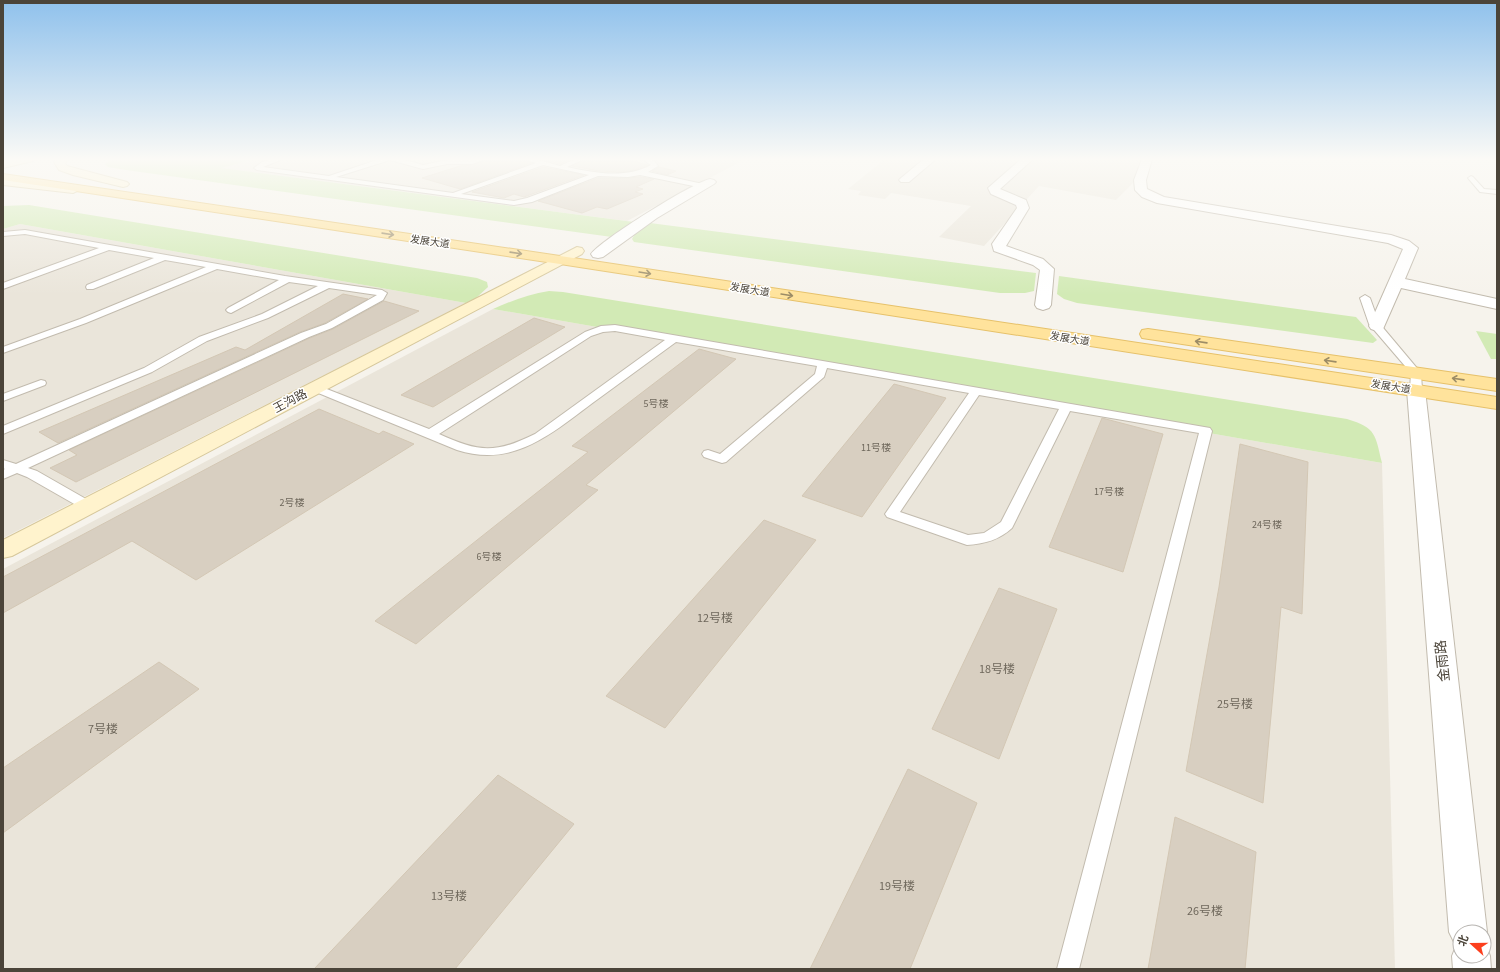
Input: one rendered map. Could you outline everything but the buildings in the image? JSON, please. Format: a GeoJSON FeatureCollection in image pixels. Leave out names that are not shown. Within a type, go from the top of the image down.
{"type":"FeatureCollection","features":[{"type":"Feature","properties":{"kind":"main road","name":"发展大道"},"geometry":{"type":"LineString","coordinates":[[184,204],[560,260],[1416,382],[1497,385]]}},
{"type":"Feature","properties":{"kind":"main road","name":"发展大道"},"geometry":{"type":"LineString","coordinates":[[261,204],[960,307]]}},
{"type":"Feature","properties":{"kind":"main road","name":"发展大道"},"geometry":{"type":"LineString","coordinates":[[1133,332],[1416,382],[1497,403]]}},
{"type":"Feature","properties":{"kind":"street"},"geometry":{"type":"LineString","coordinates":[[598,254],[624,234],[670,204]]}},
{"type":"Feature","properties":{"kind":"street"},"geometry":{"type":"LineString","coordinates":[[1022,204],[1023,208],[998,244],[999,248],[1038,262],[1047,270],[1043,314]]}},
{"type":"Feature","properties":{"kind":"street"},"geometry":{"type":"LineString","coordinates":[[1187,204],[1391,239],[1411,248],[1377,326]]}},
{"type":"Feature","properties":{"kind":"street","name":"王沟路"},"geometry":{"type":"LineString","coordinates":[[3,550],[577,251]]}},
{"type":"Feature","properties":{"kind":"street"},"geometry":{"type":"LineString","coordinates":[[1396,282],[1497,304]]}},
{"type":"Feature","properties":{"kind":"street","name":"金雨路"},"geometry":{"type":"LineString","coordinates":[[1416,382],[1467,924]]}},
{"type":"Feature","properties":{"kind":"lane"},"geometry":{"type":"LineString","coordinates":[[3,234],[25,232],[288,279],[382,293],[380,298],[329,326],[305,335],[3,475]]}},
{"type":"Feature","properties":{"kind":"lane"},"geometry":{"type":"LineString","coordinates":[[3,286],[109,247]]}},
{"type":"Feature","properties":{"kind":"lane"},"geometry":{"type":"LineString","coordinates":[[90,288],[164,257]]}},
{"type":"Feature","properties":{"kind":"lane"},"geometry":{"type":"LineString","coordinates":[[3,350],[83,321],[217,266]]}},
{"type":"Feature","properties":{"kind":"lane"},"geometry":{"type":"LineString","coordinates":[[231,310],[288,279]]}},
{"type":"Feature","properties":{"kind":"lane"},"geometry":{"type":"LineString","coordinates":[[3,430],[148,370],[203,339],[265,316],[328,285]]}},
{"type":"Feature","properties":{"kind":"lane"},"geometry":{"type":"LineString","coordinates":[[1365,298],[1377,326],[1416,382]]}},
{"type":"Feature","properties":{"kind":"lane"},"geometry":{"type":"LineString","coordinates":[[430,434],[594,331],[607,328],[621,329],[1206,431],[1068,969]]}},
{"type":"Feature","properties":{"kind":"lane"},"geometry":{"type":"LineString","coordinates":[[315,388],[467,450],[491,452],[524,444],[539,437],[673,339]]}},
{"type":"Feature","properties":{"kind":"lane"},"geometry":{"type":"LineString","coordinates":[[708,454],[722,459],[820,375],[824,365]]}},
{"type":"Feature","properties":{"kind":"lane"},"geometry":{"type":"LineString","coordinates":[[3,398],[41,383]]}},
{"type":"Feature","properties":{"kind":"lane"},"geometry":{"type":"LineString","coordinates":[[976,391],[892,514],[967,540],[980,540],[991,537],[1001,531],[1007,525],[1066,407]]}},
{"type":"Feature","properties":{"kind":"lane"},"geometry":{"type":"LineString","coordinates":[[3,464],[32,474],[88,506]]}},
{"type":"Feature","properties":{"kind":"shaded area"},"geometry":{"type":"Polygon","coordinates":[[[500,204],[659,204],[627,221],[500,204]]]}},
{"type":"Feature","properties":{"kind":"shaded area"},"geometry":{"type":"Polygon","coordinates":[[[961,204],[1022,204],[984,246],[939,237],[971,206],[961,204]]]}},
{"type":"Feature","properties":{"kind":"shaded area"},"geometry":{"type":"Polygon","coordinates":[[[20,224],[466,303],[3,538],[3,229],[20,224]]]}},
{"type":"Feature","properties":{"kind":"shaded area"},"geometry":{"type":"Polygon","coordinates":[[[493,309],[1382,463],[1395,969],[3,969],[3,569],[493,309]]]}},
{"type":"Feature","properties":{"kind":"green space"},"geometry":{"type":"Polygon","coordinates":[[[375,204],[499,204],[634,222],[612,237],[375,204]]]}},
{"type":"Feature","properties":{"kind":"green space"},"geometry":{"type":"Polygon","coordinates":[[[29,205],[477,278],[487,282],[488,287],[475,299],[466,303],[20,224],[3,229],[3,206],[29,205]]]}},
{"type":"Feature","properties":{"kind":"green space"},"geometry":{"type":"Polygon","coordinates":[[[650,223],[1036,273],[1034,291],[1025,293],[1000,293],[634,242],[632,239],[635,234],[650,223]]]}},
{"type":"Feature","properties":{"kind":"green space"},"geometry":{"type":"Polygon","coordinates":[[[1059,276],[1356,317],[1377,340],[1373,343],[1077,303],[1064,299],[1057,294],[1059,276]]]}},
{"type":"Feature","properties":{"kind":"green space"},"geometry":{"type":"Polygon","coordinates":[[[549,291],[563,292],[1347,419],[1364,426],[1373,434],[1376,439],[1382,463],[493,309],[520,298],[549,291]]]}},
{"type":"Feature","properties":{"kind":"green space"},"geometry":{"type":"Polygon","coordinates":[[[1476,331],[1497,334],[1497,359],[1491,359],[1476,331]]]}}]}
